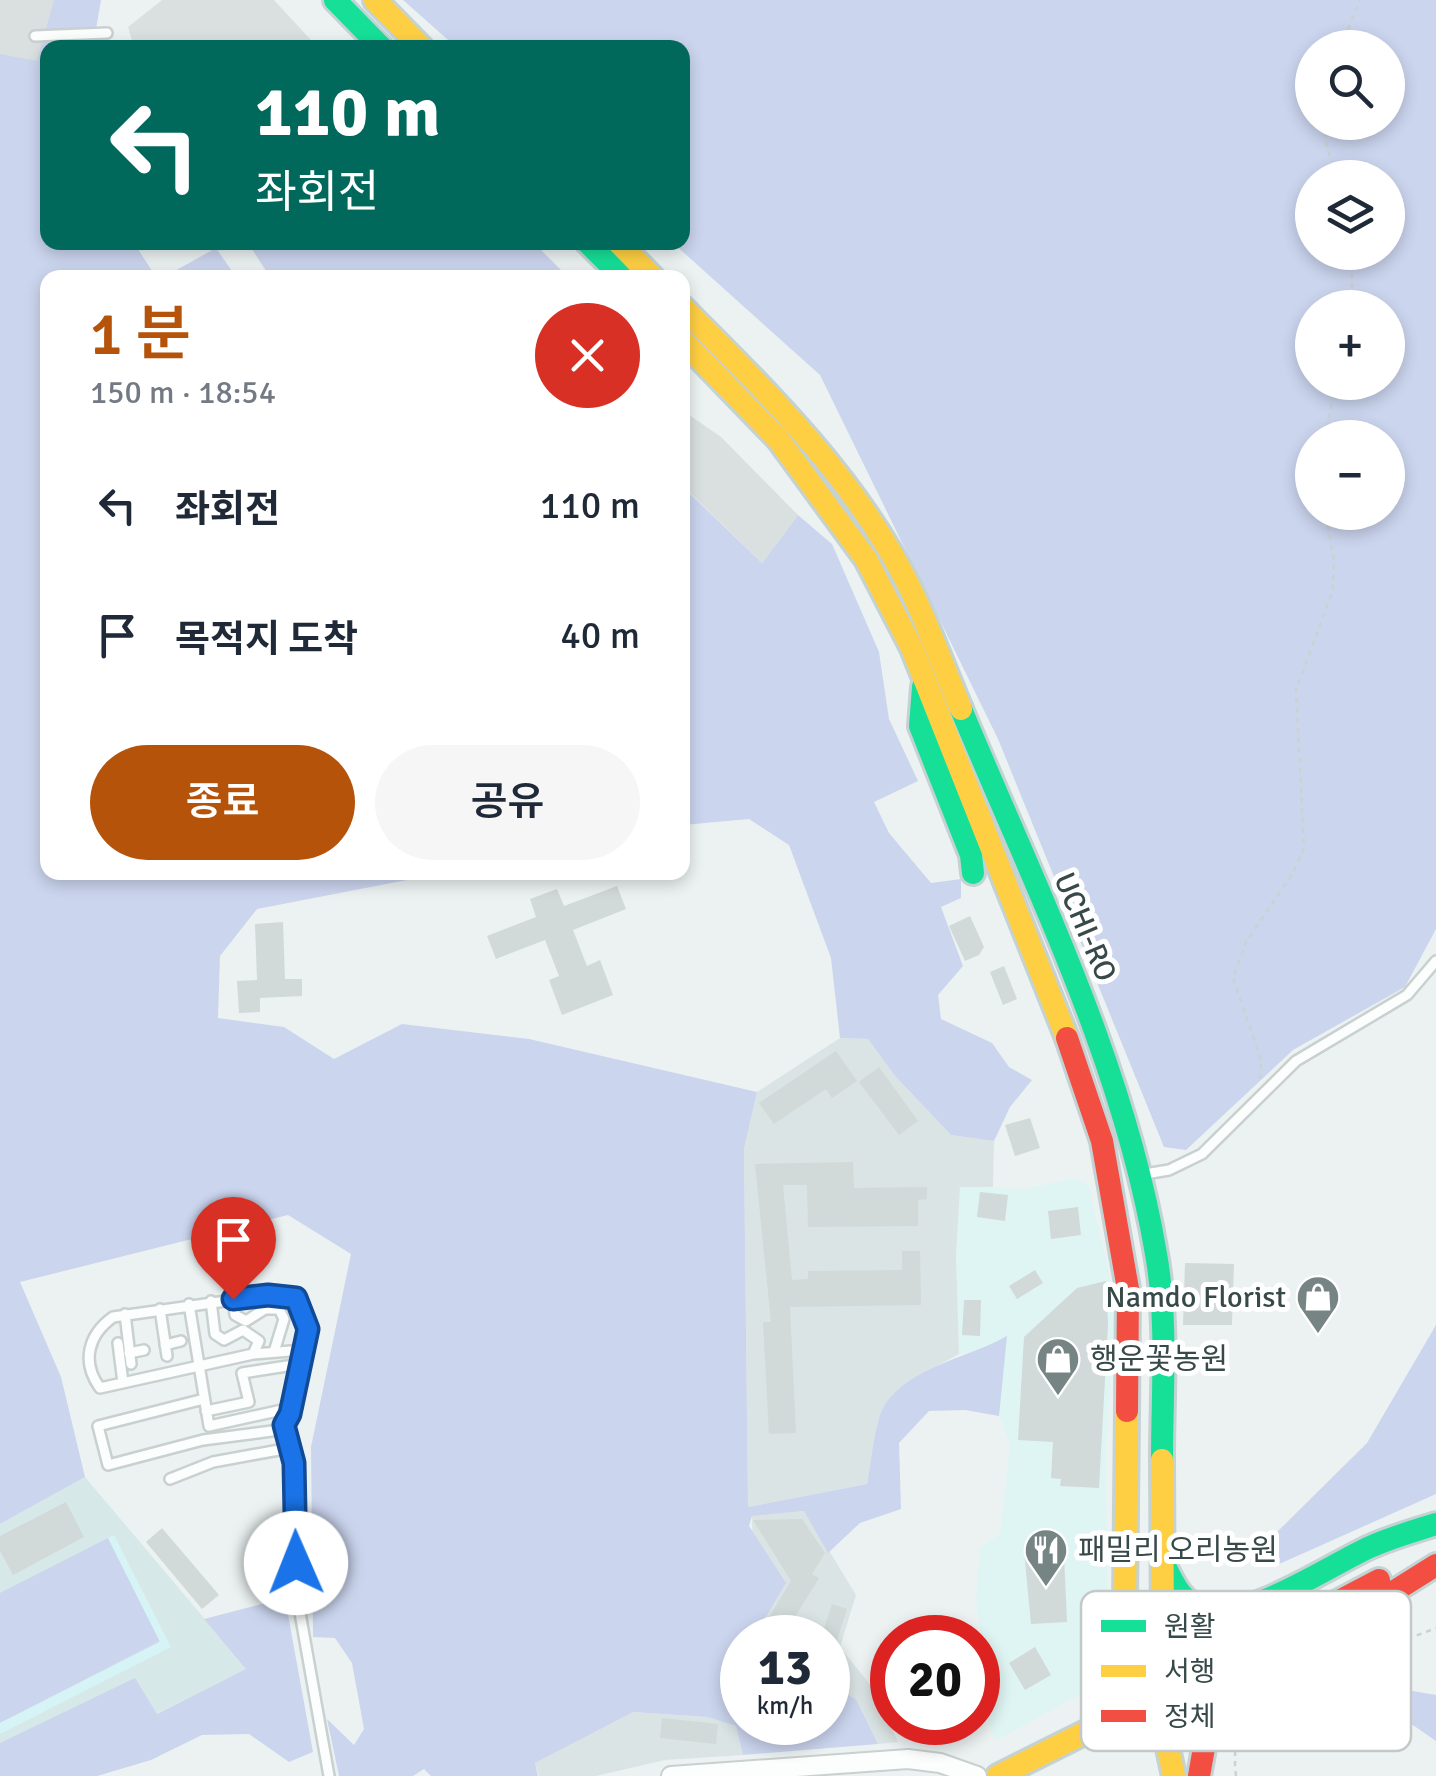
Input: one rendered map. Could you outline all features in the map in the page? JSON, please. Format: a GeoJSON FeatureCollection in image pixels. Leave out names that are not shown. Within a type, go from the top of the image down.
{"type":"FeatureCollection","features":[{"type":"Feature","properties":{"kind":"main road"},"geometry":{"type":"LineString","coordinates":[[335,0],[374,40]]}},
{"type":"Feature","properties":{"kind":"main road"},"geometry":{"type":"LineString","coordinates":[[357,0],[370,12],[382,7],[414,40]]}},
{"type":"Feature","properties":{"kind":"main road"},"geometry":{"type":"LineString","coordinates":[[595,250],[614,270]]}},
{"type":"Feature","properties":{"kind":"main road"},"geometry":{"type":"LineString","coordinates":[[626,250],[645,270]]}},
{"type":"Feature","properties":{"kind":"main road","name":"UCHI-RO"},"geometry":{"type":"LineString","coordinates":[[690,315],[757,382],[841,480],[909,586],[1096,1032],[1142,1174],[1162,1310],[1161,1591]]}},
{"type":"Feature","properties":{"kind":"main road","name":"UCHI-RO"},"geometry":{"type":"LineString","coordinates":[[690,348],[778,440],[827,500],[866,559],[924,680],[1058,1014],[1102,1141],[1128,1289],[1125,1591]]}},
{"type":"Feature","properties":{"kind":"main road"},"geometry":{"type":"LineString","coordinates":[[924,680],[918,714],[920,726],[971,854],[973,872]]}},
{"type":"Feature","properties":{"kind":"main road"},"geometry":{"type":"LineString","coordinates":[[1276,1591],[1386,1540],[1436,1524]]}},
{"type":"Feature","properties":{"kind":"main road"},"geometry":{"type":"LineString","coordinates":[[1359,1591],[1436,1551]]}},
{"type":"Feature","properties":{"kind":"main road"},"geometry":{"type":"LineString","coordinates":[[1160,1558],[1178,1591]]}},
{"type":"Feature","properties":{"kind":"main road"},"geometry":{"type":"LineString","coordinates":[[1395,1591],[1436,1565]]}},
{"type":"Feature","properties":{"kind":"main road"},"geometry":{"type":"LineString","coordinates":[[998,1776],[1081,1734]]}},
{"type":"Feature","properties":{"kind":"main road","name":"UCHI-RO"},"geometry":{"type":"LineString","coordinates":[[1168,1751],[1174,1776]]}},
{"type":"Feature","properties":{"kind":"main road"},"geometry":{"type":"LineString","coordinates":[[1199,1776],[1202,1751]]}},
{"type":"Feature","properties":{"kind":"street"},"geometry":{"type":"LineString","coordinates":[[670,1776],[908,1759],[940,1763],[977,1776]]}},
{"type":"Feature","properties":{"kind":"lane"},"geometry":{"type":"LineString","coordinates":[[35,36],[107,33]]}},
{"type":"Feature","properties":{"kind":"lane"},"geometry":{"type":"LineString","coordinates":[[1142,1174],[1169,1170],[1202,1154],[1296,1061],[1406,996],[1436,961]]}},
{"type":"Feature","properties":{"kind":"lane"},"geometry":{"type":"LineString","coordinates":[[302,1350],[253,1354],[100,1388],[87,1358],[97,1328],[125,1314],[268,1295],[296,1298],[308,1329],[284,1425],[290,1448],[297,1596],[329,1776]]}},
{"type":"Feature","properties":{"kind":"lane"},"geometry":{"type":"LineString","coordinates":[[233,1299],[235,1315],[246,1321],[265,1309],[278,1310],[284,1319],[274,1352]]}},
{"type":"Feature","properties":{"kind":"lane"},"geometry":{"type":"LineString","coordinates":[[211,1302],[215,1334],[224,1340],[243,1330],[254,1334],[259,1341],[253,1354]]}},
{"type":"Feature","properties":{"kind":"lane"},"geometry":{"type":"LineString","coordinates":[[189,1304],[208,1426],[291,1408]]}},
{"type":"Feature","properties":{"kind":"lane"},"geometry":{"type":"LineString","coordinates":[[160,1309],[166,1350],[180,1341]]}},
{"type":"Feature","properties":{"kind":"lane"},"geometry":{"type":"LineString","coordinates":[[123,1383],[125,1314]]}},
{"type":"Feature","properties":{"kind":"lane"},"geometry":{"type":"LineString","coordinates":[[105,1357],[144,1350]]}},
{"type":"Feature","properties":{"kind":"lane"},"geometry":{"type":"LineString","coordinates":[[206,1411],[248,1402],[242,1373],[300,1364]]}},
{"type":"Feature","properties":{"kind":"lane"},"geometry":{"type":"LineString","coordinates":[[204,1399],[98,1426],[108,1465],[203,1440],[272,1432],[284,1425]]}},
{"type":"Feature","properties":{"kind":"lane"},"geometry":{"type":"LineString","coordinates":[[170,1479],[213,1462],[290,1448]]}},
{"type":"Feature","properties":{"kind":"path"},"geometry":{"type":"LineString","coordinates":[[1348,30],[1360,0]]}},
{"type":"Feature","properties":{"kind":"path"},"geometry":{"type":"LineString","coordinates":[[1258,1099],[1262,1059],[1233,978],[1246,942],[1293,873],[1304,848],[1296,690],[1332,590],[1334,560],[1328,530]]}},
{"type":"Feature","properties":{"kind":"path"},"geometry":{"type":"LineString","coordinates":[[1411,1638],[1436,1628]]}},
{"type":"Feature","properties":{"kind":"path"},"geometry":{"type":"LineString","coordinates":[[1235,1751],[1236,1776]]}},
{"type":"Feature","properties":{"kind":"shaded area"},"geometry":{"type":"Polygon","coordinates":[[[0,0],[101,0],[98,40],[40,40],[40,250],[139,250],[151,270],[40,270],[40,880],[407,880],[257,909],[220,956],[218,1018],[284,1027],[334,1059],[402,1024],[529,1039],[757,1092],[744,1149],[748,1507],[867,1484],[878,1422],[895,1393],[924,1372],[1007,1336],[999,1416],[965,1410],[929,1411],[899,1443],[901,1509],[860,1523],[828,1553],[804,1511],[752,1516],[749,1526],[786,1583],[767,1615],[720,1615],[720,1721],[633,1712],[535,1763],[538,1776],[431,1776],[424,1769],[413,1776],[339,1776],[327,1719],[354,1745],[364,1729],[352,1663],[335,1638],[313,1637],[311,1447],[351,1254],[288,1215],[20,1282],[61,1377],[85,1477],[0,1524],[0,0]]]}},
{"type":"Feature","properties":{"kind":"shaded area"},"geometry":{"type":"Polygon","coordinates":[[[0,0],[54,0],[37,61],[0,54],[0,0]]]}},
{"type":"Feature","properties":{"kind":"shaded area"},"geometry":{"type":"Polygon","coordinates":[[[162,0],[274,0],[311,40],[132,40],[128,27],[162,0]]]}},
{"type":"Feature","properties":{"kind":"shaded area"},"geometry":{"type":"Polygon","coordinates":[[[403,0],[1436,0],[1436,929],[1405,987],[1293,1050],[1186,1150],[1164,1147],[998,739],[820,375],[681,250],[690,250],[690,40],[448,40],[403,0]]]}},
{"type":"Feature","properties":{"kind":"shaded area"},"geometry":{"type":"Polygon","coordinates":[[[217,250],[231,270],[177,270],[217,250]]]}},
{"type":"Feature","properties":{"kind":"shaded area"},"geometry":{"type":"Polygon","coordinates":[[[253,250],[541,250],[561,270],[265,270],[253,250]]]}},
{"type":"Feature","properties":{"kind":"shaded area"},"geometry":{"type":"Polygon","coordinates":[[[690,416],[721,437],[798,515],[762,563],[690,493],[690,416]]]}},
{"type":"Feature","properties":{"kind":"shaded area"},"geometry":{"type":"Polygon","coordinates":[[[690,494],[762,563],[798,515],[832,544],[879,652],[889,719],[918,781],[874,802],[889,833],[931,883],[961,879],[961,898],[941,907],[963,966],[938,995],[941,1019],[992,1043],[1009,1067],[1032,1080],[1010,1107],[994,1141],[951,1135],[895,1076],[868,1039],[840,1038],[831,958],[789,845],[749,819],[690,824],[690,494]]]}},
{"type":"Feature","properties":{"kind":"shaded area"},"geometry":{"type":"Polygon","coordinates":[[[840,1038],[868,1039],[895,1076],[951,1135],[994,1141],[993,1187],[960,1187],[956,1256],[959,1354],[917,1377],[884,1406],[867,1484],[748,1507],[744,1149],[757,1092],[840,1038]]]}},
{"type":"Feature","properties":{"kind":"shaded area"},"geometry":{"type":"Polygon","coordinates":[[[1074,1178],[1089,1186],[1111,1283],[1114,1325],[1106,1449],[1107,1591],[1081,1591],[1081,1694],[1000,1738],[1000,1615],[978,1615],[976,1600],[980,1547],[1000,1534],[1010,1444],[999,1416],[1006,1337],[979,1353],[959,1354],[956,1256],[960,1186],[1026,1189],[1074,1178]]]}},
{"type":"Feature","properties":{"kind":"shaded area"},"geometry":{"type":"Polygon","coordinates":[[[1436,1325],[1436,1494],[1277,1565],[1277,1532],[1367,1443],[1436,1325]]]}},
{"type":"Feature","properties":{"kind":"shaded area"},"geometry":{"type":"Polygon","coordinates":[[[85,1477],[247,1669],[156,1714],[135,1679],[0,1749],[0,1524],[85,1477]]]}},
{"type":"Feature","properties":{"kind":"shaded area"},"geometry":{"type":"Polygon","coordinates":[[[805,1511],[856,1595],[850,1615],[754,1615],[752,1515],[805,1511]]]}},
{"type":"Feature","properties":{"kind":"shaded area"},"geometry":{"type":"Polygon","coordinates":[[[108,1538],[160,1641],[0,1723],[0,1593],[108,1538]]]}},
{"type":"Feature","properties":{"kind":"shaded area"},"geometry":{"type":"Polygon","coordinates":[[[285,1598],[313,1752],[289,1762],[249,1734],[202,1735],[151,1760],[97,1776],[0,1776],[0,1743],[135,1678],[157,1714],[246,1669],[204,1619],[285,1598]]]}},
{"type":"Feature","properties":{"kind":"shaded area"},"geometry":{"type":"Polygon","coordinates":[[[850,1660],[870,1685],[870,1728],[856,1699],[850,1696],[850,1660]]]}},
{"type":"Feature","properties":{"kind":"shaded area"},"geometry":{"type":"Polygon","coordinates":[[[1411,1691],[1436,1695],[1436,1741],[1411,1724],[1411,1691]]]}},
{"type":"Feature","properties":{"kind":"shaded area"},"geometry":{"type":"Polygon","coordinates":[[[850,1696],[856,1699],[870,1728],[870,1745],[743,1755],[741,1745],[850,1745],[850,1696]]]}},
{"type":"Feature","properties":{"kind":"shaded area"},"geometry":{"type":"Polygon","coordinates":[[[632,1712],[720,1721],[720,1745],[741,1745],[743,1755],[665,1760],[596,1776],[539,1776],[535,1763],[632,1712]]]}},
{"type":"Feature","properties":{"kind":"sand"},"geometry":{"type":"Polygon","coordinates":[[[114,1535],[171,1647],[0,1734],[0,1723],[160,1642],[108,1538],[114,1535]]]}},
{"type":"Feature","properties":{"kind":"building"},"geometry":{"type":"Polygon","coordinates":[[[617,886],[626,909],[573,930],[587,966],[600,960],[613,995],[562,1015],[549,980],[559,976],[545,940],[496,959],[487,936],[536,917],[530,899],[557,889],[564,906],[617,886]]]}},
{"type":"Feature","properties":{"kind":"building"},"geometry":{"type":"Polygon","coordinates":[[[970,916],[984,947],[979,955],[965,961],[949,926],[970,916]]]}},
{"type":"Feature","properties":{"kind":"building"},"geometry":{"type":"Polygon","coordinates":[[[283,922],[285,979],[302,979],[302,996],[260,998],[260,1012],[239,1013],[237,981],[257,980],[255,924],[283,922]]]}},
{"type":"Feature","properties":{"kind":"building"},"geometry":{"type":"Polygon","coordinates":[[[1004,966],[1017,999],[1003,1005],[990,972],[1004,966]]]}},
{"type":"Feature","properties":{"kind":"building"},"geometry":{"type":"Polygon","coordinates":[[[836,1051],[857,1081],[832,1098],[826,1089],[774,1124],[759,1103],[836,1051]]]}},
{"type":"Feature","properties":{"kind":"building"},"geometry":{"type":"Polygon","coordinates":[[[879,1067],[918,1121],[899,1135],[859,1082],[879,1067]]]}},
{"type":"Feature","properties":{"kind":"building"},"geometry":{"type":"Polygon","coordinates":[[[1030,1118],[1040,1148],[1015,1156],[1005,1125],[1030,1118]]]}},
{"type":"Feature","properties":{"kind":"building"},"geometry":{"type":"Polygon","coordinates":[[[853,1162],[854,1188],[927,1187],[927,1199],[918,1200],[918,1226],[808,1227],[807,1185],[783,1185],[792,1280],[808,1279],[808,1271],[902,1270],[902,1251],[920,1251],[921,1305],[790,1307],[796,1433],[769,1434],[763,1322],[771,1322],[755,1164],[853,1162]]]}},
{"type":"Feature","properties":{"kind":"building"},"geometry":{"type":"Polygon","coordinates":[[[980,1192],[1008,1195],[1005,1221],[977,1217],[980,1192]]]}},
{"type":"Feature","properties":{"kind":"building"},"geometry":{"type":"Polygon","coordinates":[[[1078,1207],[1081,1235],[1051,1239],[1048,1211],[1078,1207]]]}},
{"type":"Feature","properties":{"kind":"building"},"geometry":{"type":"Polygon","coordinates":[[[1185,1263],[1234,1264],[1232,1325],[1183,1325],[1185,1263]]]}},
{"type":"Feature","properties":{"kind":"building"},"geometry":{"type":"Polygon","coordinates":[[[1035,1270],[1043,1283],[1017,1299],[1009,1286],[1035,1270]]]}},
{"type":"Feature","properties":{"kind":"building"},"geometry":{"type":"Polygon","coordinates":[[[1106,1281],[1108,1325],[1099,1488],[1060,1486],[1061,1479],[1051,1478],[1053,1442],[1018,1440],[1024,1337],[1077,1288],[1106,1281]]]}},
{"type":"Feature","properties":{"kind":"building"},"geometry":{"type":"Polygon","coordinates":[[[964,1300],[981,1300],[980,1336],[962,1335],[964,1300]]]}},
{"type":"Feature","properties":{"kind":"building"},"geometry":{"type":"Polygon","coordinates":[[[66,1502],[84,1537],[13,1575],[0,1551],[0,1536],[66,1502]]]}},
{"type":"Feature","properties":{"kind":"building"},"geometry":{"type":"Polygon","coordinates":[[[802,1519],[825,1553],[812,1574],[819,1578],[796,1615],[770,1615],[791,1581],[753,1520],[802,1519]]]}},
{"type":"Feature","properties":{"kind":"building"},"geometry":{"type":"Polygon","coordinates":[[[162,1528],[219,1595],[202,1609],[146,1542],[162,1528]]]}},
{"type":"Feature","properties":{"kind":"building"},"geometry":{"type":"Polygon","coordinates":[[[1056,1549],[1056,1556],[1064,1555],[1067,1622],[1031,1624],[1024,1551],[1056,1549]]]}},
{"type":"Feature","properties":{"kind":"building"},"geometry":{"type":"Polygon","coordinates":[[[832,1604],[847,1609],[845,1615],[828,1615],[832,1604]]]}},
{"type":"Feature","properties":{"kind":"building"},"geometry":{"type":"Polygon","coordinates":[[[1035,1647],[1051,1675],[1025,1690],[1009,1663],[1035,1647]]]}},
{"type":"Feature","properties":{"kind":"building"},"geometry":{"type":"Polygon","coordinates":[[[662,1718],[718,1724],[716,1744],[660,1738],[662,1718]]]}},
{"type":"Feature","properties":{"kind":"traffic: fast"},"geometry":{"type":"LineString","coordinates":[[335,0],[374,40]]}},
{"type":"Feature","properties":{"kind":"traffic: fast"},"geometry":{"type":"LineString","coordinates":[[595,250],[615,270]]}},
{"type":"Feature","properties":{"kind":"traffic: fast"},"geometry":{"type":"LineString","coordinates":[[923,687],[920,726],[971,855],[973,873]]}},
{"type":"Feature","properties":{"kind":"traffic: fast"},"geometry":{"type":"LineString","coordinates":[[961,709],[1047,909],[1100,1045],[1141,1183],[1162,1305],[1162,1460]]}},
{"type":"Feature","properties":{"kind":"traffic: fast"},"geometry":{"type":"LineString","coordinates":[[1285,1591],[1370,1547],[1436,1524]]}},
{"type":"Feature","properties":{"kind":"traffic: fast"},"geometry":{"type":"LineString","coordinates":[[1165,1566],[1179,1591]]}},
{"type":"Feature","properties":{"kind":"traffic: slow"},"geometry":{"type":"LineString","coordinates":[[375,0],[414,40]]}},
{"type":"Feature","properties":{"kind":"traffic: slow"},"geometry":{"type":"LineString","coordinates":[[626,250],[645,270]]}},
{"type":"Feature","properties":{"kind":"traffic: slow"},"geometry":{"type":"LineString","coordinates":[[690,315],[808,438],[864,510],[910,588],[961,709]]}},
{"type":"Feature","properties":{"kind":"traffic: slow"},"geometry":{"type":"LineString","coordinates":[[690,348],[778,439],[866,559],[912,648],[1067,1038]]}},
{"type":"Feature","properties":{"kind":"traffic: slow"},"geometry":{"type":"LineString","coordinates":[[1125,1591],[1127,1411]]}},
{"type":"Feature","properties":{"kind":"traffic: slow"},"geometry":{"type":"LineString","coordinates":[[1162,1460],[1163,1591]]}},
{"type":"Feature","properties":{"kind":"traffic: slow"},"geometry":{"type":"LineString","coordinates":[[998,1776],[1081,1734]]}},
{"type":"Feature","properties":{"kind":"traffic: slow"},"geometry":{"type":"LineString","coordinates":[[1169,1751],[1174,1776]]}},
{"type":"Feature","properties":{"kind":"traffic: jam"},"geometry":{"type":"LineString","coordinates":[[1067,1038],[1102,1141],[1128,1289],[1127,1411]]}},
{"type":"Feature","properties":{"kind":"traffic: jam"},"geometry":{"type":"LineString","coordinates":[[1395,1591],[1436,1565]]}},
{"type":"Feature","properties":{"kind":"traffic: jam"},"geometry":{"type":"LineString","coordinates":[[1358,1591],[1379,1580]]}},
{"type":"Feature","properties":{"kind":"traffic: jam"},"geometry":{"type":"LineString","coordinates":[[1199,1776],[1203,1751]]}},
{"type":"Feature","properties":{"kind":"place","name":"Namdo Florist"},"geometry":{"type":"Point","coordinates":[1318,1335]}},
{"type":"Feature","properties":{"kind":"place","name":"행운꽃농원"},"geometry":{"type":"Point","coordinates":[1058,1397]}},
{"type":"Feature","properties":{"kind":"place","name":"패밀리 오리농원"},"geometry":{"type":"Point","coordinates":[1046,1588]}},
{"type":"Feature","properties":{"kind":"route"},"geometry":{"type":"LineString","coordinates":[[233,1299],[268,1295],[296,1298],[306,1316],[308,1329],[290,1414],[284,1425],[294,1463],[296,1563]]}}]}
